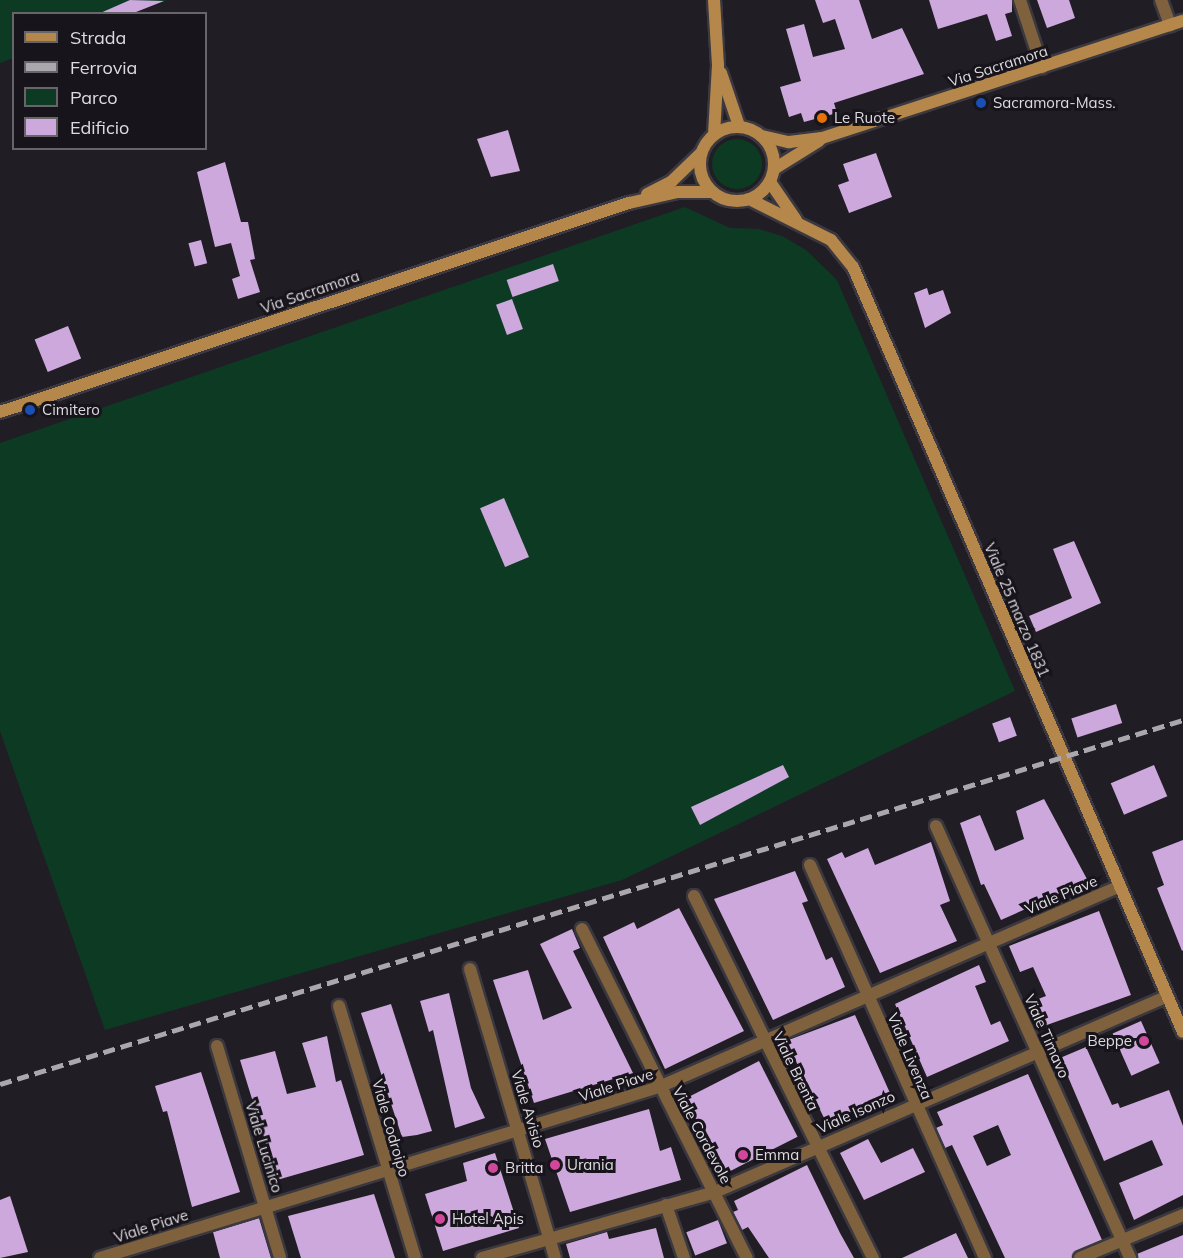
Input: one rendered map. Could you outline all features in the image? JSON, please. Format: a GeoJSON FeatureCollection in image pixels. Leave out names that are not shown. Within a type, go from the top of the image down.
{"type":"FeatureCollection","features":[{"type":"Feature","properties":{"kind":"street"},"geometry":{"type":"LineString","coordinates":[[714,0],[718,65],[714,134],[701,153],[702,177],[712,192],[726,200],[749,199],[770,182],[774,169],[774,157],[762,136],[739,126],[714,134]]}},
{"type":"Feature","properties":{"kind":"street"},"geometry":{"type":"LineString","coordinates":[[1020,0],[1042,67]]}},
{"type":"Feature","properties":{"kind":"street"},"geometry":{"type":"LineString","coordinates":[[1161,0],[1170,25]]}},
{"type":"Feature","properties":{"kind":"street","name":"Via Sacramora"},"geometry":{"type":"LineString","coordinates":[[762,136],[789,142],[822,138],[1183,21]]}},
{"type":"Feature","properties":{"kind":"street"},"geometry":{"type":"LineString","coordinates":[[718,65],[739,126]]}},
{"type":"Feature","properties":{"kind":"street","name":"Via Sacramora"},"geometry":{"type":"LineString","coordinates":[[774,169],[822,138]]}},
{"type":"Feature","properties":{"kind":"street","name":"Via Sacramora"},"geometry":{"type":"LineString","coordinates":[[630,203],[672,181],[701,153]]}},
{"type":"Feature","properties":{"kind":"street","name":"Viale 25 marzo 1831"},"geometry":{"type":"LineString","coordinates":[[770,182],[797,221]]}},
{"type":"Feature","properties":{"kind":"street","name":"Via Sacramora"},"geometry":{"type":"LineString","coordinates":[[0,412],[630,203],[678,192],[712,192]]}},
{"type":"Feature","properties":{"kind":"street","name":"Viale 25 marzo 1831"},"geometry":{"type":"LineString","coordinates":[[749,199],[831,240],[853,267],[1183,1032]]}},
{"type":"Feature","properties":{"kind":"street","name":"Viale Timavo"},"geometry":{"type":"LineString","coordinates":[[936,826],[1130,1258]]}},
{"type":"Feature","properties":{"kind":"street","name":"Viale Livenza"},"geometry":{"type":"LineString","coordinates":[[810,865],[913,1102],[986,1258]]}},
{"type":"Feature","properties":{"kind":"street","name":"Viale Piave"},"geometry":{"type":"LineString","coordinates":[[100,1258],[387,1167],[520,1131],[659,1087],[867,994],[1120,886]]}},
{"type":"Feature","properties":{"kind":"street","name":"Viale Brenta"},"geometry":{"type":"LineString","coordinates":[[694,896],[816,1147],[873,1258]]}},
{"type":"Feature","properties":{"kind":"street","name":"Viale Cordevole"},"geometry":{"type":"LineString","coordinates":[[582,929],[659,1087],[747,1258]]}},
{"type":"Feature","properties":{"kind":"street","name":"Viale Avisio"},"geometry":{"type":"LineString","coordinates":[[470,969],[520,1131],[555,1258]]}},
{"type":"Feature","properties":{"kind":"street","name":"Viale Isonzo"},"geometry":{"type":"LineString","coordinates":[[482,1258],[715,1192],[913,1102],[1038,1052],[1167,996]]}},
{"type":"Feature","properties":{"kind":"street","name":"Viale Codroipo"},"geometry":{"type":"LineString","coordinates":[[339,1006],[414,1258]]}},
{"type":"Feature","properties":{"kind":"street","name":"Viale Lucinico"},"geometry":{"type":"LineString","coordinates":[[217,1046],[279,1258]]}},
{"type":"Feature","properties":{"kind":"street"},"geometry":{"type":"LineString","coordinates":[[666,1205],[684,1258]]}},
{"type":"Feature","properties":{"kind":"street"},"geometry":{"type":"LineString","coordinates":[[1080,1258],[1183,1215]]}},
{"type":"Feature","properties":{"kind":"green space"},"geometry":{"type":"Polygon","coordinates":[[[0,0],[167,0],[134,12],[12,12],[12,58],[0,63],[0,0]]]}},
{"type":"Feature","properties":{"kind":"green space"},"geometry":{"type":"Polygon","coordinates":[[[737,139],[746,141],[757,150],[762,164],[760,173],[751,184],[737,189],[728,187],[717,178],[712,164],[714,155],[723,144],[737,139]]]}},
{"type":"Feature","properties":{"kind":"green space"},"geometry":{"type":"Polygon","coordinates":[[[685,207],[730,228],[759,229],[782,236],[806,250],[837,280],[1015,691],[622,880],[105,1030],[0,731],[0,443],[685,207]]]}},
{"type":"Feature","properties":{"kind":"building"},"geometry":{"type":"Polygon","coordinates":[[[130,0],[164,1],[136,12],[103,12],[130,0]]]}},
{"type":"Feature","properties":{"kind":"building"},"geometry":{"type":"Polygon","coordinates":[[[815,0],[859,0],[872,39],[902,28],[924,74],[834,103],[837,113],[804,122],[801,113],[789,117],[780,87],[801,81],[786,29],[804,24],[813,57],[845,49],[835,19],[823,23],[815,0]]]}},
{"type":"Feature","properties":{"kind":"building"},"geometry":{"type":"Polygon","coordinates":[[[929,0],[1012,0],[1012,12],[1005,14],[1012,36],[996,41],[987,14],[938,29],[929,0]]]}},
{"type":"Feature","properties":{"kind":"building"},"geometry":{"type":"Polygon","coordinates":[[[1037,0],[1069,0],[1075,18],[1047,28],[1037,0]]]}},
{"type":"Feature","properties":{"kind":"building"},"geometry":{"type":"Polygon","coordinates":[[[508,130],[520,171],[491,177],[477,139],[508,130]]]}},
{"type":"Feature","properties":{"kind":"building"},"geometry":{"type":"Polygon","coordinates":[[[876,153],[892,197],[849,213],[838,185],[849,181],[843,164],[876,153]]]}},
{"type":"Feature","properties":{"kind":"building"},"geometry":{"type":"Polygon","coordinates":[[[225,162],[241,222],[248,222],[255,259],[250,260],[260,292],[238,299],[232,279],[240,276],[231,243],[215,247],[197,172],[225,162]]]}},
{"type":"Feature","properties":{"kind":"building"},"geometry":{"type":"Polygon","coordinates":[[[201,240],[207,263],[195,267],[188,243],[201,240]]]}},
{"type":"Feature","properties":{"kind":"building"},"geometry":{"type":"Polygon","coordinates":[[[553,264],[559,281],[513,297],[507,280],[553,264]]]}},
{"type":"Feature","properties":{"kind":"building"},"geometry":{"type":"Polygon","coordinates":[[[927,288],[929,295],[943,290],[951,313],[925,328],[914,293],[927,288]]]}},
{"type":"Feature","properties":{"kind":"building"},"geometry":{"type":"Polygon","coordinates":[[[512,299],[523,329],[507,335],[496,305],[512,299]]]}},
{"type":"Feature","properties":{"kind":"building"},"geometry":{"type":"Polygon","coordinates":[[[68,326],[81,358],[48,372],[35,339],[68,326]]]}},
{"type":"Feature","properties":{"kind":"building"},"geometry":{"type":"Polygon","coordinates":[[[504,498],[529,557],[505,567],[480,508],[504,498]]]}},
{"type":"Feature","properties":{"kind":"building"},"geometry":{"type":"Polygon","coordinates":[[[1074,541],[1101,603],[1036,632],[1029,616],[1072,598],[1053,549],[1074,541]]]}},
{"type":"Feature","properties":{"kind":"building"},"geometry":{"type":"Polygon","coordinates":[[[1116,704],[1122,723],[1077,738],[1071,719],[1116,704]]]}},
{"type":"Feature","properties":{"kind":"building"},"geometry":{"type":"Polygon","coordinates":[[[1010,717],[1017,736],[999,742],[992,723],[1010,717]]]}},
{"type":"Feature","properties":{"kind":"building"},"geometry":{"type":"Polygon","coordinates":[[[783,765],[789,777],[700,825],[691,807],[783,765]]]}},
{"type":"Feature","properties":{"kind":"building"},"geometry":{"type":"Polygon","coordinates":[[[1154,765],[1167,796],[1124,815],[1111,783],[1154,765]]]}},
{"type":"Feature","properties":{"kind":"building"},"geometry":{"type":"Polygon","coordinates":[[[1044,799],[1088,881],[1001,920],[984,884],[981,885],[960,823],[980,815],[995,851],[1024,839],[1016,811],[1044,799]]]}},
{"type":"Feature","properties":{"kind":"building"},"geometry":{"type":"Polygon","coordinates":[[[1183,840],[1182,951],[1157,888],[1164,885],[1152,852],[1183,840]]]}},
{"type":"Feature","properties":{"kind":"building"},"geometry":{"type":"Polygon","coordinates":[[[931,842],[950,901],[940,905],[957,941],[880,973],[827,859],[842,852],[845,858],[868,848],[875,865],[931,842]]]}},
{"type":"Feature","properties":{"kind":"building"},"geometry":{"type":"Polygon","coordinates":[[[795,871],[808,901],[802,903],[826,960],[832,957],[845,987],[773,1020],[714,899],[795,871]]]}},
{"type":"Feature","properties":{"kind":"building"},"geometry":{"type":"Polygon","coordinates":[[[679,908],[744,1031],[665,1069],[603,937],[634,922],[637,929],[679,908]]]}},
{"type":"Feature","properties":{"kind":"building"},"geometry":{"type":"Polygon","coordinates":[[[1099,911],[1131,995],[1044,1026],[1033,1001],[1046,996],[1033,967],[1020,972],[1009,946],[1099,911]]]}},
{"type":"Feature","properties":{"kind":"building"},"geometry":{"type":"Polygon","coordinates":[[[572,929],[580,948],[573,951],[633,1073],[534,1103],[493,980],[528,970],[543,1020],[572,1008],[540,944],[572,929]]]}},
{"type":"Feature","properties":{"kind":"building"},"geometry":{"type":"Polygon","coordinates":[[[979,965],[986,982],[975,986],[991,1025],[1000,1021],[1009,1041],[927,1077],[895,1004],[979,965]]]}},
{"type":"Feature","properties":{"kind":"building"},"geometry":{"type":"Polygon","coordinates":[[[449,993],[471,1088],[485,1118],[455,1128],[433,1030],[429,1032],[420,1001],[449,993]]]}},
{"type":"Feature","properties":{"kind":"building"},"geometry":{"type":"Polygon","coordinates":[[[391,1004],[432,1131],[417,1135],[402,1137],[361,1013],[391,1004]]]}},
{"type":"Feature","properties":{"kind":"building"},"geometry":{"type":"Polygon","coordinates":[[[855,1015],[890,1093],[853,1108],[856,1113],[828,1126],[786,1041],[855,1015]]]}},
{"type":"Feature","properties":{"kind":"building"},"geometry":{"type":"Polygon","coordinates":[[[1141,1021],[1160,1063],[1131,1076],[1113,1034],[1141,1021]]]}},
{"type":"Feature","properties":{"kind":"building"},"geometry":{"type":"Polygon","coordinates":[[[327,1036],[336,1082],[341,1080],[364,1155],[277,1180],[240,1060],[275,1051],[287,1094],[316,1087],[302,1043],[327,1036]]]}},
{"type":"Feature","properties":{"kind":"building"},"geometry":{"type":"Polygon","coordinates":[[[1086,1047],[1112,1105],[1118,1103],[1120,1108],[1169,1090],[1183,1126],[1183,1195],[1134,1220],[1119,1183],[1163,1165],[1152,1140],[1104,1161],[1060,1058],[1086,1047]]]}},
{"type":"Feature","properties":{"kind":"building"},"geometry":{"type":"Polygon","coordinates":[[[759,1061],[798,1137],[724,1174],[685,1099],[759,1061]]]}},
{"type":"Feature","properties":{"kind":"building"},"geometry":{"type":"Polygon","coordinates":[[[201,1072],[240,1192],[192,1207],[167,1111],[163,1112],[155,1086],[201,1072]]]}},
{"type":"Feature","properties":{"kind":"building"},"geometry":{"type":"Polygon","coordinates":[[[1028,1074],[1102,1240],[1076,1251],[1072,1258],[1005,1258],[952,1145],[945,1148],[936,1128],[943,1125],[937,1112],[1028,1074]],[[998,1125],[973,1136],[987,1166],[1011,1155],[998,1125]]]}},
{"type":"Feature","properties":{"kind":"building"},"geometry":{"type":"Polygon","coordinates":[[[649,1109],[660,1151],[671,1147],[681,1180],[570,1212],[545,1139],[649,1109]]]}},
{"type":"Feature","properties":{"kind":"building"},"geometry":{"type":"Polygon","coordinates":[[[868,1139],[881,1163],[913,1148],[925,1172],[864,1200],[840,1153],[868,1139]]]}},
{"type":"Feature","properties":{"kind":"building"},"geometry":{"type":"Polygon","coordinates":[[[495,1153],[519,1228],[443,1251],[425,1194],[467,1181],[463,1163],[495,1153]]]}},
{"type":"Feature","properties":{"kind":"building"},"geometry":{"type":"Polygon","coordinates":[[[807,1165],[854,1258],[769,1258],[748,1227],[742,1230],[733,1212],[738,1210],[734,1201],[807,1165]]]}},
{"type":"Feature","properties":{"kind":"building"},"geometry":{"type":"Polygon","coordinates":[[[374,1194],[395,1258],[301,1258],[288,1216],[374,1194]]]}},
{"type":"Feature","properties":{"kind":"building"},"geometry":{"type":"Polygon","coordinates":[[[10,1196],[28,1252],[0,1258],[0,1200],[10,1196]]]}},
{"type":"Feature","properties":{"kind":"building"},"geometry":{"type":"Polygon","coordinates":[[[259,1218],[271,1258],[220,1258],[213,1232],[259,1218]]]}},
{"type":"Feature","properties":{"kind":"building"},"geometry":{"type":"Polygon","coordinates":[[[718,1220],[727,1243],[695,1256],[686,1232],[718,1220]]]}},
{"type":"Feature","properties":{"kind":"building"},"geometry":{"type":"Polygon","coordinates":[[[656,1228],[664,1258],[570,1258],[566,1244],[607,1232],[609,1239],[656,1228]]]}},
{"type":"Feature","properties":{"kind":"building"},"geometry":{"type":"Polygon","coordinates":[[[956,1233],[968,1258],[902,1258],[956,1233]]]}},
{"type":"Feature","properties":{"kind":"building"},"geometry":{"type":"Polygon","coordinates":[[[1183,1235],[1183,1258],[1138,1258],[1137,1254],[1183,1235]]]}},
{"type":"Feature","properties":{"kind":"railway"},"geometry":{"type":"LineString","coordinates":[[0,1084],[1183,720]]}},
{"type":"Feature","properties":{"kind":"place","name":"Sacramora-Mass."},"geometry":{"type":"Point","coordinates":[981,103]}},
{"type":"Feature","properties":{"kind":"place","name":"Le Ruote"},"geometry":{"type":"Point","coordinates":[822,118]}},
{"type":"Feature","properties":{"kind":"place","name":"Cimitero"},"geometry":{"type":"Point","coordinates":[30,410]}},
{"type":"Feature","properties":{"kind":"place","name":"Beppe"},"geometry":{"type":"Point","coordinates":[1144,1041]}},
{"type":"Feature","properties":{"kind":"place","name":"Emma"},"geometry":{"type":"Point","coordinates":[743,1155]}},
{"type":"Feature","properties":{"kind":"place","name":"Urania"},"geometry":{"type":"Point","coordinates":[555,1165]}},
{"type":"Feature","properties":{"kind":"place","name":"Britta"},"geometry":{"type":"Point","coordinates":[493,1168]}},
{"type":"Feature","properties":{"kind":"place","name":"Hotel Apis"},"geometry":{"type":"Point","coordinates":[440,1219]}}]}
